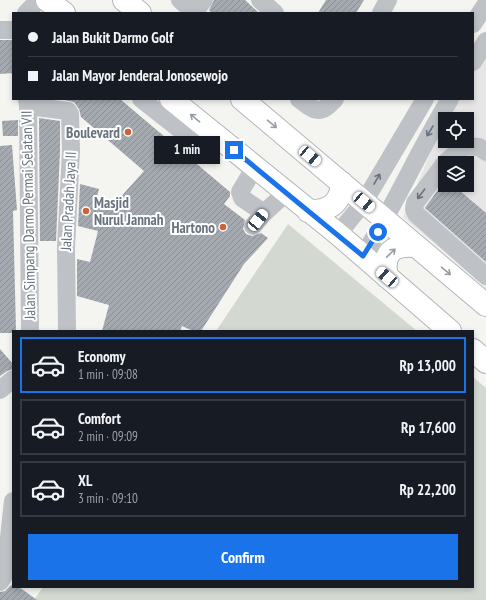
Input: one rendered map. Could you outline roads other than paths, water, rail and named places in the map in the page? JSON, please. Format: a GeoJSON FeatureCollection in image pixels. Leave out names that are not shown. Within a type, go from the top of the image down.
{"type":"FeatureCollection","features":[{"type":"Feature","properties":{"kind":"main road"},"geometry":{"type":"LineString","coordinates":[[47,0],[63,12]]}},
{"type":"Feature","properties":{"kind":"main road"},"geometry":{"type":"LineString","coordinates":[[124,0],[139,12]]}},
{"type":"Feature","properties":{"kind":"main road"},"geometry":{"type":"LineString","coordinates":[[172,100],[338,234],[449,330]]}},
{"type":"Feature","properties":{"kind":"main road"},"geometry":{"type":"LineString","coordinates":[[243,100],[486,305]]}},
{"type":"Feature","properties":{"kind":"main road"},"geometry":{"type":"LineString","coordinates":[[308,211],[324,210],[334,205],[338,199],[342,183]]}},
{"type":"Feature","properties":{"kind":"main road"},"geometry":{"type":"LineString","coordinates":[[387,277],[385,266],[388,253],[400,246],[416,246]]}},
{"type":"Feature","properties":{"kind":"main road"},"geometry":{"type":"LineString","coordinates":[[474,351],[486,362]]}},
{"type":"Feature","properties":{"kind":"street"},"geometry":{"type":"LineString","coordinates":[[27,12],[39,0]]}},
{"type":"Feature","properties":{"kind":"street"},"geometry":{"type":"LineString","coordinates":[[260,0],[274,12]]}},
{"type":"Feature","properties":{"kind":"street"},"geometry":{"type":"LineString","coordinates":[[382,12],[388,0]]}},
{"type":"Feature","properties":{"kind":"street"},"geometry":{"type":"LineString","coordinates":[[474,22],[486,4]]}},
{"type":"Feature","properties":{"kind":"street"},"geometry":{"type":"LineString","coordinates":[[0,18],[12,18]]}},
{"type":"Feature","properties":{"kind":"street"},"geometry":{"type":"LineString","coordinates":[[0,30],[12,30]]}},
{"type":"Feature","properties":{"kind":"street"},"geometry":{"type":"LineString","coordinates":[[474,60],[486,41]]}},
{"type":"Feature","properties":{"kind":"street"},"geometry":{"type":"LineString","coordinates":[[142,100],[192,139],[203,141],[212,132]]}},
{"type":"Feature","properties":{"kind":"street"},"geometry":{"type":"LineString","coordinates":[[305,104],[317,111],[325,110],[334,100]]}},
{"type":"Feature","properties":{"kind":"street"},"geometry":{"type":"LineString","coordinates":[[338,234],[364,202],[391,153],[424,100]]}},
{"type":"Feature","properties":{"kind":"street"},"geometry":{"type":"LineString","coordinates":[[363,256],[386,220],[425,140],[448,100]]}},
{"type":"Feature","properties":{"kind":"street","name":"Jalan Simpang Darmo Permai Selatan VII"},"geometry":{"type":"LineString","coordinates":[[27,103],[30,330]]}},
{"type":"Feature","properties":{"kind":"street","name":"Jalan Pradah Jaya II"},"geometry":{"type":"LineString","coordinates":[[27,103],[68,111],[70,114],[71,151],[66,247],[67,330]]}},
{"type":"Feature","properties":{"kind":"street"},"geometry":{"type":"LineString","coordinates":[[453,156],[464,146],[479,147],[486,152]]}},
{"type":"Feature","properties":{"kind":"street"},"geometry":{"type":"LineString","coordinates":[[391,153],[414,164]]}},
{"type":"Feature","properties":{"kind":"street"},"geometry":{"type":"LineString","coordinates":[[255,167],[240,192],[242,198],[258,220],[286,192]]}},
{"type":"Feature","properties":{"kind":"street"},"geometry":{"type":"LineString","coordinates":[[438,172],[415,202],[414,209],[416,214],[486,276]]}},
{"type":"Feature","properties":{"kind":"street"},"geometry":{"type":"LineString","coordinates":[[0,390],[12,379]]}},
{"type":"Feature","properties":{"kind":"street"},"geometry":{"type":"LineString","coordinates":[[0,510],[12,501]]}},
{"type":"Feature","properties":{"kind":"street"},"geometry":{"type":"LineString","coordinates":[[0,582],[5,574],[12,509]]}},
{"type":"Feature","properties":{"kind":"place","name":"Boulevard"},"geometry":{"type":"Point","coordinates":[128,132]}},
{"type":"Feature","properties":{"kind":"place","name":"Masjid Nurul Jannah"},"geometry":{"type":"Point","coordinates":[86,211]}},
{"type":"Feature","properties":{"kind":"place","name":"Hartono"},"geometry":{"type":"Point","coordinates":[223,227]}}]}
